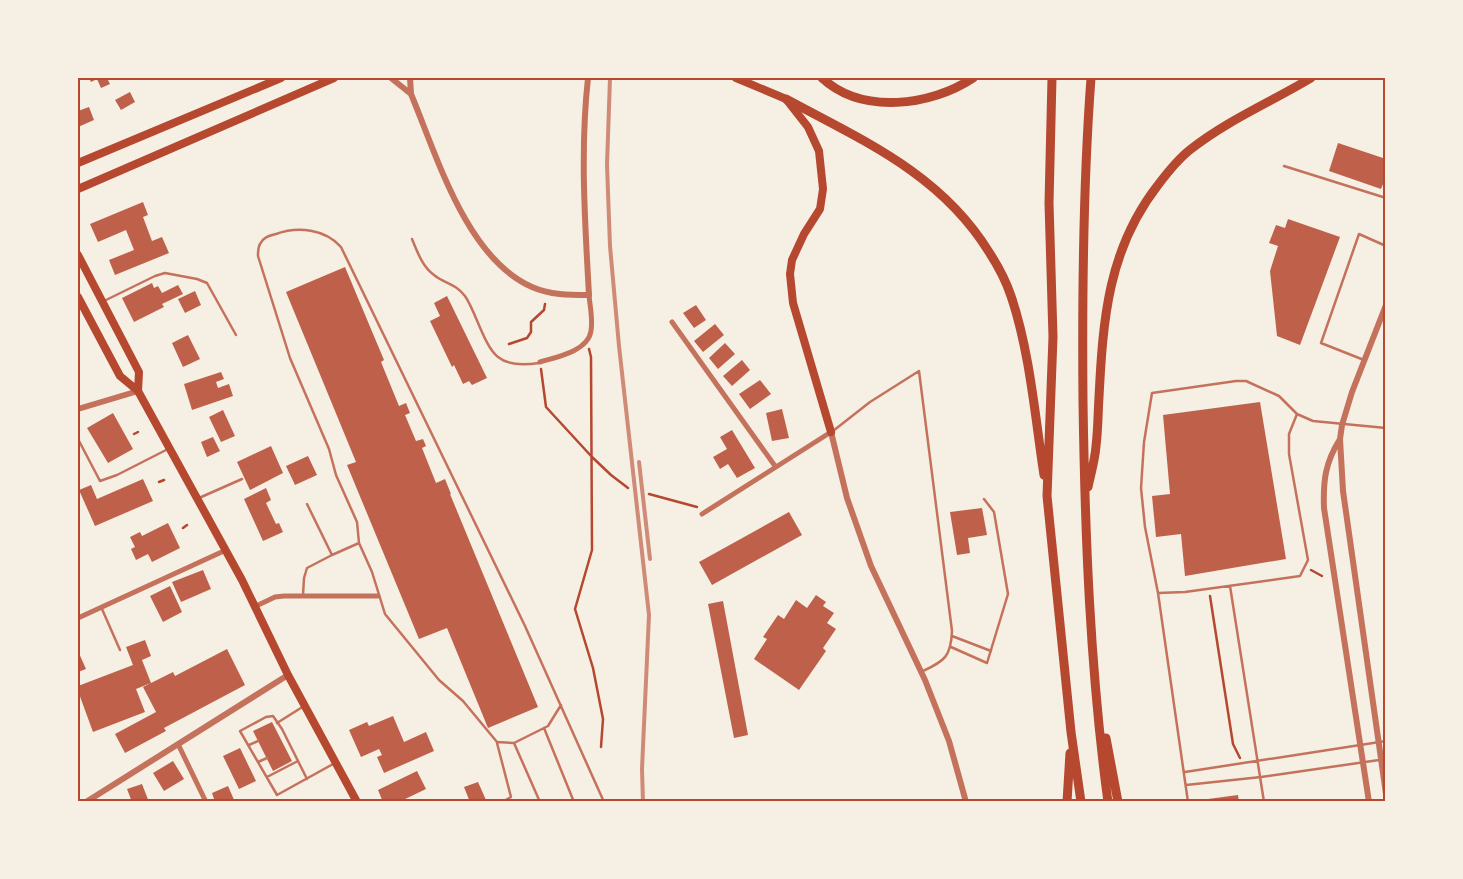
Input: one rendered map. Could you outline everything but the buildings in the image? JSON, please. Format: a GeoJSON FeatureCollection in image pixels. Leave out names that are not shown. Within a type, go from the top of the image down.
{"type":"FeatureCollection","features":[{"type":"Feature","properties":{"kind":"highway"},"geometry":{"type":"LineString","coordinates":[[822,78],[839,89],[864,99],[906,102],[939,94],[973,78]]}},
{"type":"Feature","properties":{"kind":"highway"},"geometry":{"type":"LineString","coordinates":[[1047,496],[1052,337],[1049,203],[1052,78]]}},
{"type":"Feature","properties":{"kind":"highway"},"geometry":{"type":"LineString","coordinates":[[1091,78],[1087,133],[1082,306],[1084,507],[1096,690],[1108,802]]}},
{"type":"Feature","properties":{"kind":"highway"},"geometry":{"type":"LineString","coordinates":[[1084,507],[1096,446],[1102,342],[1111,284],[1119,256],[1135,219],[1147,199],[1162,180],[1189,151],[1232,121],[1311,78]]}},
{"type":"Feature","properties":{"kind":"highway"},"geometry":{"type":"LineString","coordinates":[[786,99],[853,135],[927,180],[958,210],[977,232],[1000,269],[1011,295],[1023,337],[1047,496],[1070,732],[1081,802]]}},
{"type":"Feature","properties":{"kind":"highway"},"geometry":{"type":"LineString","coordinates":[[1096,690],[1118,802]]}},
{"type":"Feature","properties":{"kind":"highway"},"geometry":{"type":"LineString","coordinates":[[1067,802],[1070,732]]}},
{"type":"Feature","properties":{"kind":"main road"},"geometry":{"type":"LineString","coordinates":[[78,163],[281,78]]}},
{"type":"Feature","properties":{"kind":"main road"},"geometry":{"type":"LineString","coordinates":[[78,189],[334,78]]}},
{"type":"Feature","properties":{"kind":"main road"},"geometry":{"type":"LineString","coordinates":[[736,78],[786,99],[808,127],[819,151],[823,189],[820,208],[804,234],[792,260],[790,274],[793,303],[831,432]]}},
{"type":"Feature","properties":{"kind":"main road"},"geometry":{"type":"LineString","coordinates":[[78,255],[139,372],[138,391]]}},
{"type":"Feature","properties":{"kind":"main road"},"geometry":{"type":"LineString","coordinates":[[78,297],[120,376],[138,391],[198,499],[226,550],[288,675],[357,802]]}},
{"type":"Feature","properties":{"kind":"street"},"geometry":{"type":"LineString","coordinates":[[391,78],[412,94]]}},
{"type":"Feature","properties":{"kind":"street"},"geometry":{"type":"LineString","coordinates":[[410,78],[412,94],[458,206],[478,239],[492,257],[518,280],[533,288],[561,295],[589,295]]}},
{"type":"Feature","properties":{"kind":"street"},"geometry":{"type":"LineString","coordinates":[[540,362],[566,354],[579,347],[587,340],[591,332],[592,320],[589,295],[583,160],[588,78]]}},
{"type":"Feature","properties":{"kind":"street"},"geometry":{"type":"LineString","coordinates":[[1386,305],[1352,392],[1342,425],[1340,439],[1344,500],[1377,741],[1383,759],[1386,794]]}},
{"type":"Feature","properties":{"kind":"street"},"geometry":{"type":"LineString","coordinates":[[672,322],[775,466]]}},
{"type":"Feature","properties":{"kind":"street"},"geometry":{"type":"LineString","coordinates":[[78,409],[138,391]]}},
{"type":"Feature","properties":{"kind":"street"},"geometry":{"type":"LineString","coordinates":[[702,514],[831,432],[847,498],[871,566],[922,672],[949,741],[966,802]]}},
{"type":"Feature","properties":{"kind":"street"},"geometry":{"type":"LineString","coordinates":[[1340,439],[1327,464],[1324,485],[1324,508],[1369,802]]}},
{"type":"Feature","properties":{"kind":"street"},"geometry":{"type":"LineString","coordinates":[[78,618],[226,550]]}},
{"type":"Feature","properties":{"kind":"street"},"geometry":{"type":"LineString","coordinates":[[254,607],[276,597],[378,596]]}},
{"type":"Feature","properties":{"kind":"street"},"geometry":{"type":"LineString","coordinates":[[86,802],[98,798],[178,744],[288,675]]}},
{"type":"Feature","properties":{"kind":"street"},"geometry":{"type":"LineString","coordinates":[[178,744],[206,802]]}},
{"type":"Feature","properties":{"kind":"lane"},"geometry":{"type":"LineString","coordinates":[[1284,166],[1386,198]]}},
{"type":"Feature","properties":{"kind":"lane"},"geometry":{"type":"LineString","coordinates":[[502,802],[511,797],[497,742],[462,701],[439,680],[385,614],[372,572],[359,543],[357,522],[336,474],[329,449],[290,358],[258,256],[259,245],[265,238],[289,229],[306,230],[334,239],[341,247],[525,626],[604,802]]}},
{"type":"Feature","properties":{"kind":"lane"},"geometry":{"type":"LineString","coordinates":[[1364,360],[1321,343],[1359,234],[1386,246]]}},
{"type":"Feature","properties":{"kind":"lane"},"geometry":{"type":"LineString","coordinates":[[412,239],[421,260],[433,275],[449,282],[464,296],[497,357],[505,362],[516,364],[540,362]]}},
{"type":"Feature","properties":{"kind":"lane"},"geometry":{"type":"LineString","coordinates":[[102,302],[165,273],[196,278],[207,284],[236,335]]}},
{"type":"Feature","properties":{"kind":"lane"},"geometry":{"type":"LineString","coordinates":[[831,432],[870,402],[919,371],[952,636],[951,648],[941,663],[922,672]]}},
{"type":"Feature","properties":{"kind":"lane"},"geometry":{"type":"LineString","coordinates":[[1188,802],[1158,593],[1145,527],[1141,488],[1144,442],[1152,393],[1246,380],[1279,396],[1297,414],[1313,421],[1386,428]]}},
{"type":"Feature","properties":{"kind":"lane"},"geometry":{"type":"LineString","coordinates":[[1158,593],[1185,592],[1300,576],[1308,560],[1289,454],[1289,434],[1297,414]]}},
{"type":"Feature","properties":{"kind":"lane"},"geometry":{"type":"LineString","coordinates":[[78,439],[100,482],[169,448]]}},
{"type":"Feature","properties":{"kind":"lane"},"geometry":{"type":"LineString","coordinates":[[198,499],[242,479]]}},
{"type":"Feature","properties":{"kind":"lane"},"geometry":{"type":"LineString","coordinates":[[951,648],[987,663],[1008,594],[994,512],[984,499]]}},
{"type":"Feature","properties":{"kind":"lane"},"geometry":{"type":"LineString","coordinates":[[307,504],[332,555]]}},
{"type":"Feature","properties":{"kind":"lane"},"geometry":{"type":"LineString","coordinates":[[303,596],[304,578],[307,568],[359,543]]}},
{"type":"Feature","properties":{"kind":"lane"},"geometry":{"type":"LineString","coordinates":[[1230,586],[1264,802]]}},
{"type":"Feature","properties":{"kind":"lane"},"geometry":{"type":"LineString","coordinates":[[101,607],[120,650]]}},
{"type":"Feature","properties":{"kind":"lane"},"geometry":{"type":"LineString","coordinates":[[952,636],[991,651]]}},
{"type":"Feature","properties":{"kind":"lane"},"geometry":{"type":"LineString","coordinates":[[277,723],[305,705]]}},
{"type":"Feature","properties":{"kind":"lane"},"geometry":{"type":"LineString","coordinates":[[497,742],[514,743],[548,726],[561,705]]}},
{"type":"Feature","properties":{"kind":"lane"},"geometry":{"type":"LineString","coordinates":[[307,779],[282,729],[273,716],[266,717],[240,731],[277,795],[307,779],[336,762]]}},
{"type":"Feature","properties":{"kind":"lane"},"geometry":{"type":"LineString","coordinates":[[544,728],[574,802]]}},
{"type":"Feature","properties":{"kind":"lane"},"geometry":{"type":"LineString","coordinates":[[277,731],[282,729]]}},
{"type":"Feature","properties":{"kind":"lane"},"geometry":{"type":"LineString","coordinates":[[1184,772],[1258,762],[1386,740]]}},
{"type":"Feature","properties":{"kind":"lane"},"geometry":{"type":"LineString","coordinates":[[249,745],[258,741]]}},
{"type":"Feature","properties":{"kind":"lane"},"geometry":{"type":"LineString","coordinates":[[514,743],[540,802]]}},
{"type":"Feature","properties":{"kind":"lane"},"geometry":{"type":"LineString","coordinates":[[286,748],[290,746]]}},
{"type":"Feature","properties":{"kind":"lane"},"geometry":{"type":"LineString","coordinates":[[258,762],[267,758]]}},
{"type":"Feature","properties":{"kind":"lane"},"geometry":{"type":"LineString","coordinates":[[1186,785],[1261,777],[1383,759]]}},
{"type":"Feature","properties":{"kind":"lane"},"geometry":{"type":"LineString","coordinates":[[267,777],[298,761]]}},
{"type":"Feature","properties":{"kind":"path"},"geometry":{"type":"LineString","coordinates":[[510,344],[527,338],[531,332],[531,322],[544,310],[545,304]]}},
{"type":"Feature","properties":{"kind":"path"},"geometry":{"type":"LineString","coordinates":[[587,340],[591,357],[592,550],[575,609],[593,668],[603,719],[602,747]]}},
{"type":"Feature","properties":{"kind":"path"},"geometry":{"type":"LineString","coordinates":[[540,362],[546,407],[592,457],[628,488]]}},
{"type":"Feature","properties":{"kind":"path"},"geometry":{"type":"LineString","coordinates":[[134,434],[138,432]]}},
{"type":"Feature","properties":{"kind":"path"},"geometry":{"type":"LineString","coordinates":[[159,482],[164,480]]}},
{"type":"Feature","properties":{"kind":"path"},"geometry":{"type":"LineString","coordinates":[[649,494],[691,506],[711,508]]}},
{"type":"Feature","properties":{"kind":"path"},"geometry":{"type":"LineString","coordinates":[[183,528],[187,525]]}},
{"type":"Feature","properties":{"kind":"path"},"geometry":{"type":"LineString","coordinates":[[1312,570],[1322,576]]}},
{"type":"Feature","properties":{"kind":"path"},"geometry":{"type":"LineString","coordinates":[[1210,596],[1233,744],[1242,761]]}},
{"type":"Feature","properties":{"kind":"railway"},"geometry":{"type":"LineString","coordinates":[[610,78],[607,165],[610,246],[619,346],[649,615],[642,769],[643,802]]}},
{"type":"Feature","properties":{"kind":"railway"},"geometry":{"type":"LineString","coordinates":[[639,462],[650,559]]}}]}
